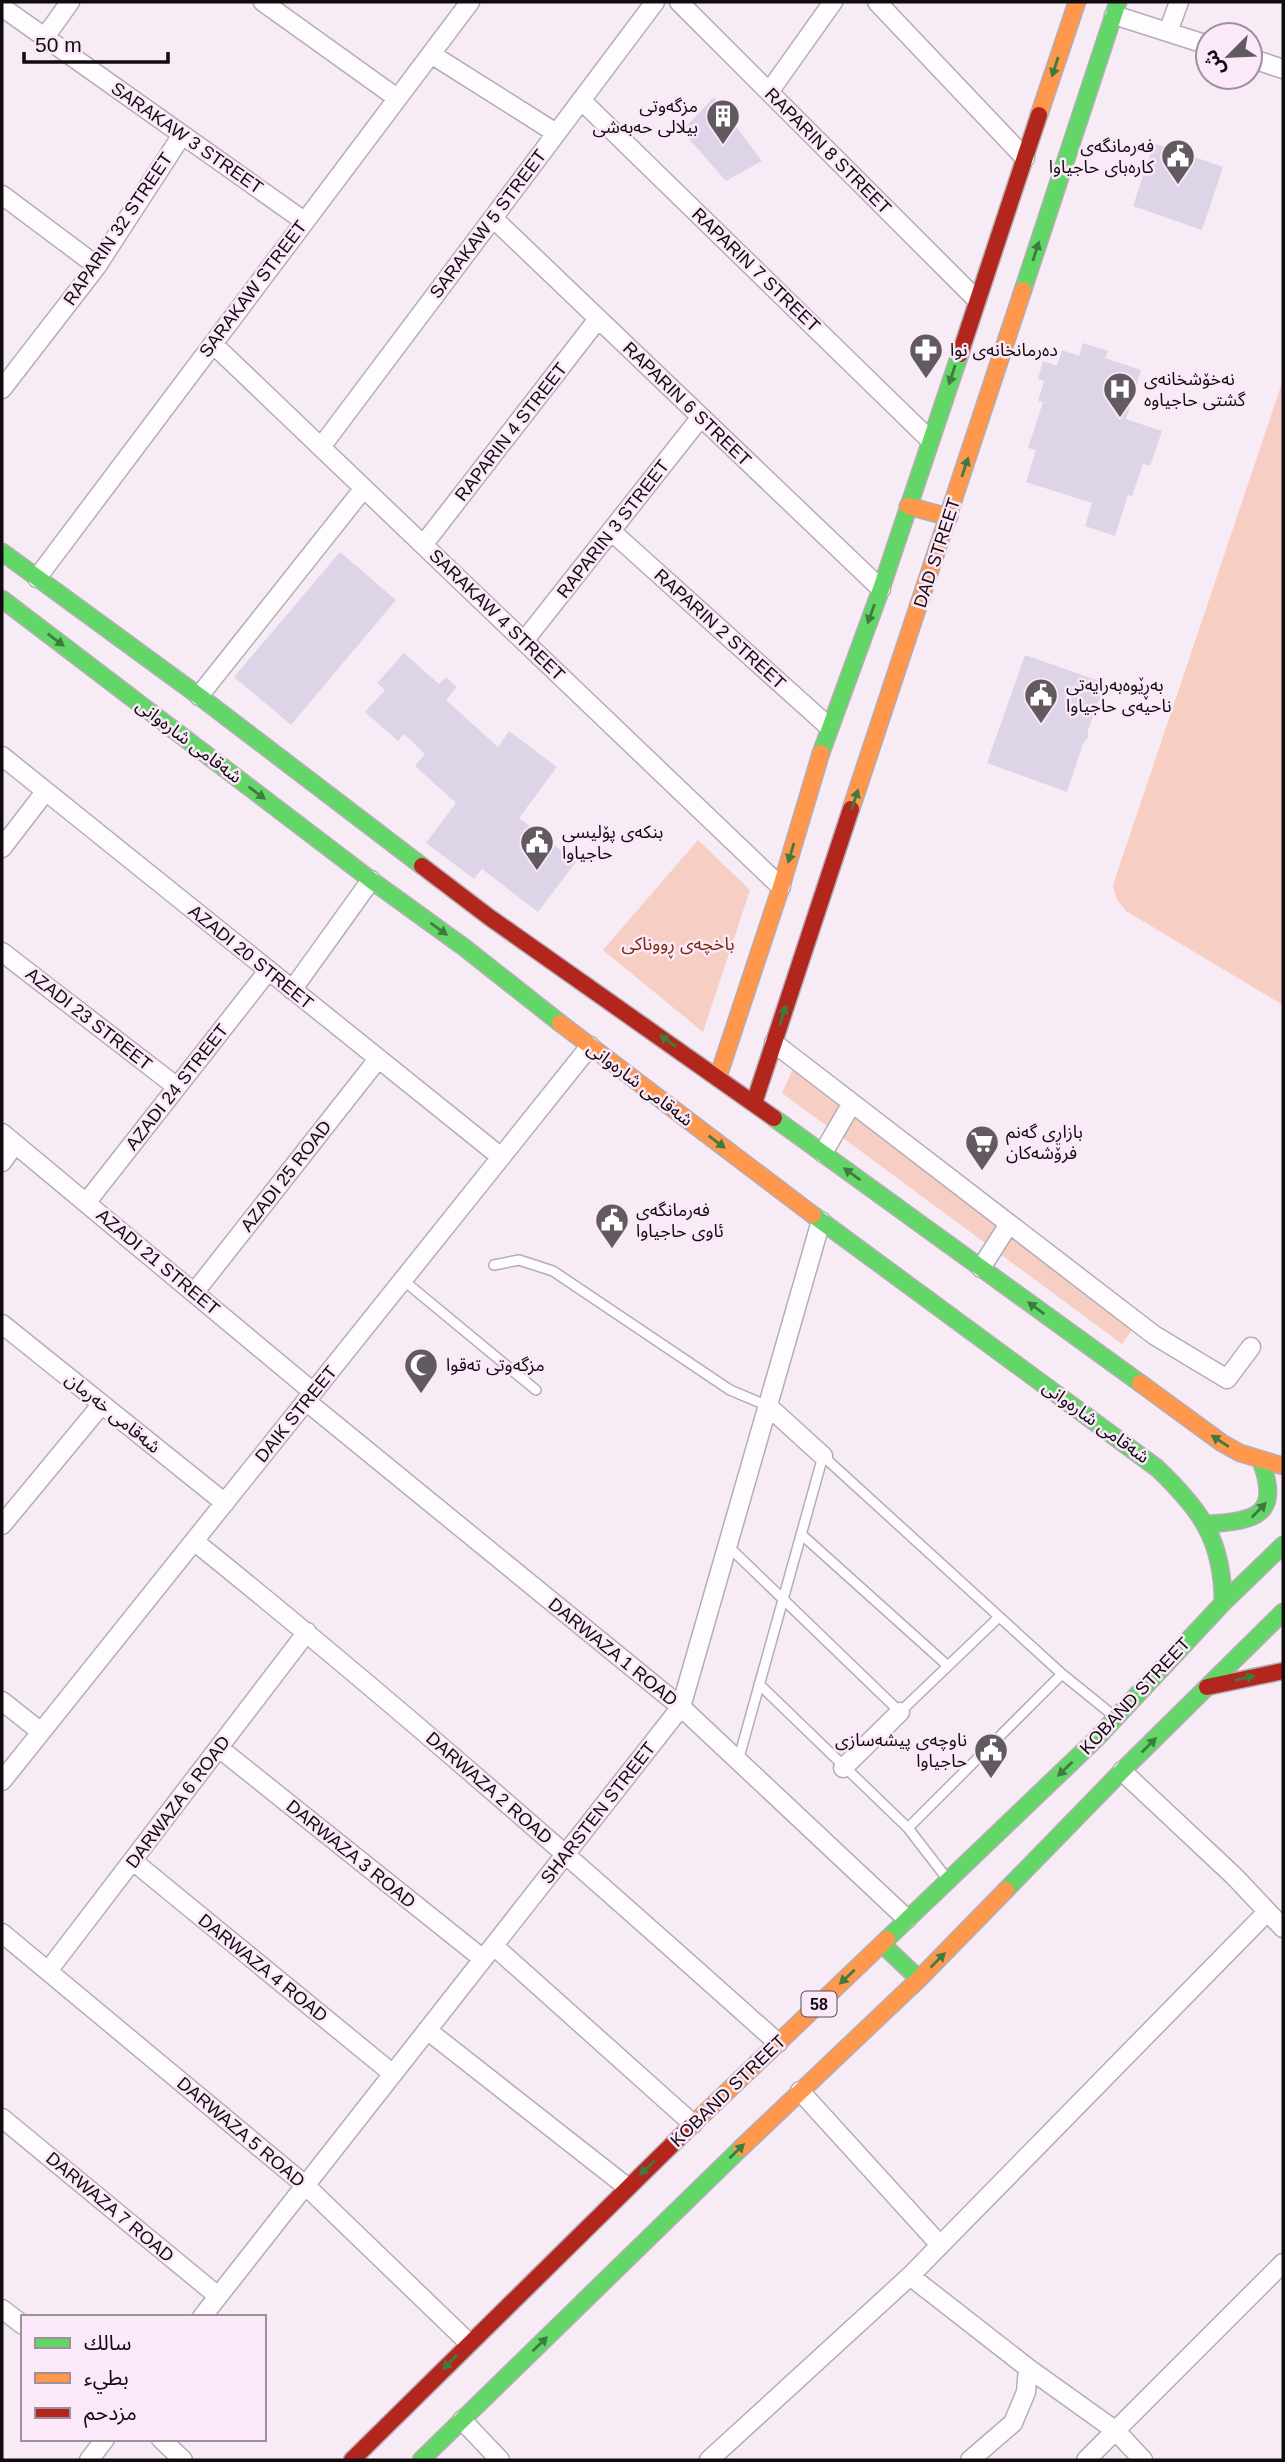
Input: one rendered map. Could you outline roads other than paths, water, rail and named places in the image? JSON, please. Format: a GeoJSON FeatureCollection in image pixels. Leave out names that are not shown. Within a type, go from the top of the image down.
{"type":"FeatureCollection","features":[{"type":"Feature","properties":{"kind":"main road"},"geometry":{"type":"LineString","coordinates":[[718,1077],[830,727],[880,589],[1076,2]]}},
{"type":"Feature","properties":{"kind":"main road","name":"DAD STREET"},"geometry":{"type":"LineString","coordinates":[[754,1103],[1116,8]]}},
{"type":"Feature","properties":{"kind":"main road"},"geometry":{"type":"LineString","coordinates":[[908,506],[949,517]]}},
{"type":"Feature","properties":{"kind":"main road"},"geometry":{"type":"LineString","coordinates":[[2,552],[199,696],[489,918],[718,1077],[1222,1443],[1261,1461],[1283,1466]]}},
{"type":"Feature","properties":{"kind":"main road","name":"شەقامی شارەوانی"},"geometry":{"type":"LineString","coordinates":[[2,599],[821,1221],[1157,1468],[1176,1485],[1209,1524],[1223,1562],[1223,1604]]}},
{"type":"Feature","properties":{"kind":"main road"},"geometry":{"type":"LineString","coordinates":[[465,948],[463,938],[468,926],[474,921],[489,918]]}},
{"type":"Feature","properties":{"kind":"main road"},"geometry":{"type":"LineString","coordinates":[[1209,1524],[1251,1519],[1266,1506],[1271,1487],[1261,1461]]}},
{"type":"Feature","properties":{"kind":"main road","name":"KOBAND STREET"},"geometry":{"type":"LineString","coordinates":[[352,2460],[627,2187],[1095,1740],[1223,1604],[1283,1545]]}},
{"type":"Feature","properties":{"kind":"main road"},"geometry":{"type":"LineString","coordinates":[[421,2460],[800,2091],[919,1979],[1122,1771],[1283,1612]]}},
{"type":"Feature","properties":{"kind":"main road"},"geometry":{"type":"LineString","coordinates":[[1207,1687],[1283,1671]]}},
{"type":"Feature","properties":{"kind":"main road"},"geometry":{"type":"LineString","coordinates":[[882,1944],[919,1979]]}},
{"type":"Feature","properties":{"kind":"street"},"geometry":{"type":"LineString","coordinates":[[44,37],[70,2]]}},
{"type":"Feature","properties":{"kind":"street"},"geometry":{"type":"LineString","coordinates":[[263,2],[397,98]]}},
{"type":"Feature","properties":{"kind":"street","name":"SARAKAW STREET"},"geometry":{"type":"LineString","coordinates":[[37,578],[470,2]]}},
{"type":"Feature","properties":{"kind":"street","name":"SARAKAW 5 STREET"},"geometry":{"type":"LineString","coordinates":[[321,447],[655,2]]}},
{"type":"Feature","properties":{"kind":"street","name":"RAPARIN 8 STREET"},"geometry":{"type":"LineString","coordinates":[[679,2],[977,300]]}},
{"type":"Feature","properties":{"kind":"street"},"geometry":{"type":"LineString","coordinates":[[769,92],[833,2]]}},
{"type":"Feature","properties":{"kind":"street"},"geometry":{"type":"LineString","coordinates":[[877,2],[1025,158]]}},
{"type":"Feature","properties":{"kind":"street"},"geometry":{"type":"LineString","coordinates":[[1168,32],[1179,2]]}},
{"type":"Feature","properties":{"kind":"street","name":"SARAKAW 3 STREET"},"geometry":{"type":"LineString","coordinates":[[2,7],[304,221]]}},
{"type":"Feature","properties":{"kind":"street"},"geometry":{"type":"LineString","coordinates":[[1116,8],[1168,32],[1194,40]]}},
{"type":"Feature","properties":{"kind":"street"},"geometry":{"type":"LineString","coordinates":[[431,54],[556,133]]}},
{"type":"Feature","properties":{"kind":"street"},"geometry":{"type":"LineString","coordinates":[[1264,63],[1283,69]]}},
{"type":"Feature","properties":{"kind":"street","name":"RAPARIN 7 STREET"},"geometry":{"type":"LineString","coordinates":[[581,100],[930,440]]}},
{"type":"Feature","properties":{"kind":"street","name":"RAPARIN 32 STREET"},"geometry":{"type":"LineString","coordinates":[[2,389],[97,266],[182,135]]}},
{"type":"Feature","properties":{"kind":"street"},"geometry":{"type":"LineString","coordinates":[[2,195],[97,266]]}},
{"type":"Feature","properties":{"kind":"street","name":"RAPARIN 6 STREET"},"geometry":{"type":"LineString","coordinates":[[493,218],[880,589]]}},
{"type":"Feature","properties":{"kind":"street","name":"RAPARIN 4 STREET"},"geometry":{"type":"LineString","coordinates":[[423,545],[598,318]]}},
{"type":"Feature","properties":{"kind":"street","name":"SARAKAW 4 STREET"},"geometry":{"type":"LineString","coordinates":[[213,344],[781,887]]}},
{"type":"Feature","properties":{"kind":"street","name":"RAPARIN 3 STREET"},"geometry":{"type":"LineString","coordinates":[[524,641],[701,417]]}},
{"type":"Feature","properties":{"kind":"street"},"geometry":{"type":"LineString","coordinates":[[199,696],[365,488]]}},
{"type":"Feature","properties":{"kind":"street","name":"RAPARIN 2 STREET"},"geometry":{"type":"LineString","coordinates":[[611,531],[830,727]]}},
{"type":"Feature","properties":{"kind":"street","name":"AZADI 20 STREET"},"geometry":{"type":"LineString","coordinates":[[2,756],[501,1157]]}},
{"type":"Feature","properties":{"kind":"street"},"geometry":{"type":"LineString","coordinates":[[2,848],[45,792]]}},
{"type":"Feature","properties":{"kind":"street"},"geometry":{"type":"LineString","coordinates":[[292,990],[371,880]]}},
{"type":"Feature","properties":{"kind":"street","name":"AZADI 23 STREET"},"geometry":{"type":"LineString","coordinates":[[2,952],[177,1087]]}},
{"type":"Feature","properties":{"kind":"street","name":"AZADI 24 STREET"},"geometry":{"type":"LineString","coordinates":[[86,1203],[268,971]]}},
{"type":"Feature","properties":{"kind":"street"},"geometry":{"type":"LineString","coordinates":[[774,1043],[1154,1335],[1227,1379],[1251,1348]]}},
{"type":"Feature","properties":{"kind":"street","name":"DAIK STREET"},"geometry":{"type":"LineString","coordinates":[[2,1781],[590,1046]]}},
{"type":"Feature","properties":{"kind":"street","name":"AZADI 25 ROAD"},"geometry":{"type":"LineString","coordinates":[[194,1293],[378,1059]]}},
{"type":"Feature","properties":{"kind":"street"},"geometry":{"type":"LineString","coordinates":[[822,1153],[852,1103]]}},
{"type":"Feature","properties":{"kind":"street"},"geometry":{"type":"LineString","coordinates":[[2,1161],[9,1138]]}},
{"type":"Feature","properties":{"kind":"street","name":"AZADI 21 STREET"},"geometry":{"type":"LineString","coordinates":[[9,1138],[194,1293],[310,1397]]}},
{"type":"Feature","properties":{"kind":"street","name":"SHARSTEN STREET"},"geometry":{"type":"LineString","coordinates":[[204,2315],[681,1707],[821,1221]]}},
{"type":"Feature","properties":{"kind":"street"},"geometry":{"type":"LineString","coordinates":[[981,1268],[1009,1224]]}},
{"type":"Feature","properties":{"kind":"street","name":"شەقامی خەرمان"},"geometry":{"type":"LineString","coordinates":[[2,1324],[225,1503]]}},
{"type":"Feature","properties":{"kind":"street","name":"DARWAZA 1 ROAD"},"geometry":{"type":"LineString","coordinates":[[310,1397],[681,1707],[906,1919]]}},
{"type":"Feature","properties":{"kind":"street"},"geometry":{"type":"LineString","coordinates":[[2,1525],[102,1404]]}},
{"type":"Feature","properties":{"kind":"street"},"geometry":{"type":"LineString","coordinates":[[768,1406],[823,1456]]}},
{"type":"Feature","properties":{"kind":"street","name":"DARWAZA 2 ROAD"},"geometry":{"type":"LineString","coordinates":[[194,1541],[307,1632],[566,1854],[778,2043]]}},
{"type":"Feature","properties":{"kind":"street","name":"DARWAZA 6 ROAD"},"geometry":{"type":"LineString","coordinates":[[48,1971],[307,1632]]}},
{"type":"Feature","properties":{"kind":"street"},"geometry":{"type":"LineString","coordinates":[[2,1701],[41,1732]]}},
{"type":"Feature","properties":{"kind":"street"},"geometry":{"type":"LineString","coordinates":[[843,1768],[900,1712]]}},
{"type":"Feature","properties":{"kind":"street","name":"DARWAZA 3 ROAD"},"geometry":{"type":"LineString","coordinates":[[219,1748],[489,1953],[693,2124]]}},
{"type":"Feature","properties":{"kind":"street"},"geometry":{"type":"LineString","coordinates":[[1122,1771],[1235,1877],[1283,1928]]}},
{"type":"Feature","properties":{"kind":"street","name":"DARWAZA 4 ROAD"},"geometry":{"type":"LineString","coordinates":[[133,1861],[393,2074]]}},
{"type":"Feature","properties":{"kind":"street"},"geometry":{"type":"LineString","coordinates":[[712,2459],[910,2276],[1268,1912]]}},
{"type":"Feature","properties":{"kind":"street","name":"DARWAZA 5 ROAD"},"geometry":{"type":"LineString","coordinates":[[2,1933],[305,2185],[469,2343]]}},
{"type":"Feature","properties":{"kind":"street"},"geometry":{"type":"LineString","coordinates":[[427,2030],[627,2187]]}},
{"type":"Feature","properties":{"kind":"street"},"geometry":{"type":"LineString","coordinates":[[800,2091],[940,2245]]}},
{"type":"Feature","properties":{"kind":"street","name":"DARWAZA 7 ROAD"},"geometry":{"type":"LineString","coordinates":[[2,2118],[218,2297]]}},
{"type":"Feature","properties":{"kind":"street"},"geometry":{"type":"LineString","coordinates":[[1086,2460],[1283,2263]]}},
{"type":"Feature","properties":{"kind":"street"},"geometry":{"type":"LineString","coordinates":[[910,2276],[1028,2368],[1116,2431],[1143,2460]]}},
{"type":"Feature","properties":{"kind":"street"},"geometry":{"type":"LineString","coordinates":[[2,2309],[21,2323]]}},
{"type":"Feature","properties":{"kind":"street"},"geometry":{"type":"LineString","coordinates":[[970,2460],[1013,2423],[1026,2392],[1028,2368]]}},
{"type":"Feature","properties":{"kind":"street"},"geometry":{"type":"LineString","coordinates":[[462,2420],[500,2460]]}},
{"type":"Feature","properties":{"kind":"street"},"geometry":{"type":"LineString","coordinates":[[89,2460],[103,2441]]}},
{"type":"Feature","properties":{"kind":"street"},"geometry":{"type":"LineString","coordinates":[[163,2441],[183,2460]]}},
{"type":"Feature","properties":{"kind":"lane"},"geometry":{"type":"LineString","coordinates":[[494,1265],[519,1260],[553,1271],[730,1390],[768,1406]]}},
{"type":"Feature","properties":{"kind":"lane"},"geometry":{"type":"LineString","coordinates":[[403,1280],[536,1390]]}},
{"type":"Feature","properties":{"kind":"lane"},"geometry":{"type":"LineString","coordinates":[[738,1760],[823,1456],[1062,1674],[1115,1717]]}},
{"type":"Feature","properties":{"kind":"lane"},"geometry":{"type":"LineString","coordinates":[[802,1534],[948,1666]]}},
{"type":"Feature","properties":{"kind":"lane"},"geometry":{"type":"LineString","coordinates":[[728,1546],[900,1712],[999,1617]]}},
{"type":"Feature","properties":{"kind":"lane"},"geometry":{"type":"LineString","coordinates":[[908,1828],[1062,1674]]}},
{"type":"Feature","properties":{"kind":"lane"},"geometry":{"type":"LineString","coordinates":[[759,1684],[908,1828],[949,1881]]}},
{"type":"Feature","properties":{"kind":"place","name":"مزگەوتی بیلالی حەبەشی"},"geometry":{"type":"Point","coordinates":[723,146]}},
{"type":"Feature","properties":{"kind":"place","name":"فەرمانگەی کارەبای حاجیاوا"},"geometry":{"type":"Point","coordinates":[1178,186]}},
{"type":"Feature","properties":{"kind":"place","name":"دەرمانخانەی نوا"},"geometry":{"type":"Point","coordinates":[926,380]}},
{"type":"Feature","properties":{"kind":"place","name":"نەخۆشخانەی گشتی حاجیاوە"},"geometry":{"type":"Point","coordinates":[1120,419]}},
{"type":"Feature","properties":{"kind":"place","name":"بەڕێوەبەرایەتی ناحیەی حاجیاوا"},"geometry":{"type":"Point","coordinates":[1041,725]}},
{"type":"Feature","properties":{"kind":"place","name":"بنکەی پۆلیسی حاجیاوا"},"geometry":{"type":"Point","coordinates":[537,872]}},
{"type":"Feature","properties":{"kind":"place","name":"بازاڕی گەنم فرۆشەکان"},"geometry":{"type":"Point","coordinates":[982,1172]}},
{"type":"Feature","properties":{"kind":"place","name":"فەرمانگەی ئاوی حاجیاوا"},"geometry":{"type":"Point","coordinates":[612,1250]}},
{"type":"Feature","properties":{"kind":"place","name":"مزگەوتی تەقوا"},"geometry":{"type":"Point","coordinates":[421,1395]}},
{"type":"Feature","properties":{"kind":"place","name":"ناوچەی پیشەسازی حاجیاوا"},"geometry":{"type":"Point","coordinates":[991,1780]}},
{"type":"Feature","properties":{"kind":"park label","name":"باخچەی ڕووناکی"},"geometry":{"type":"Point","coordinates":[678,944]}}]}
